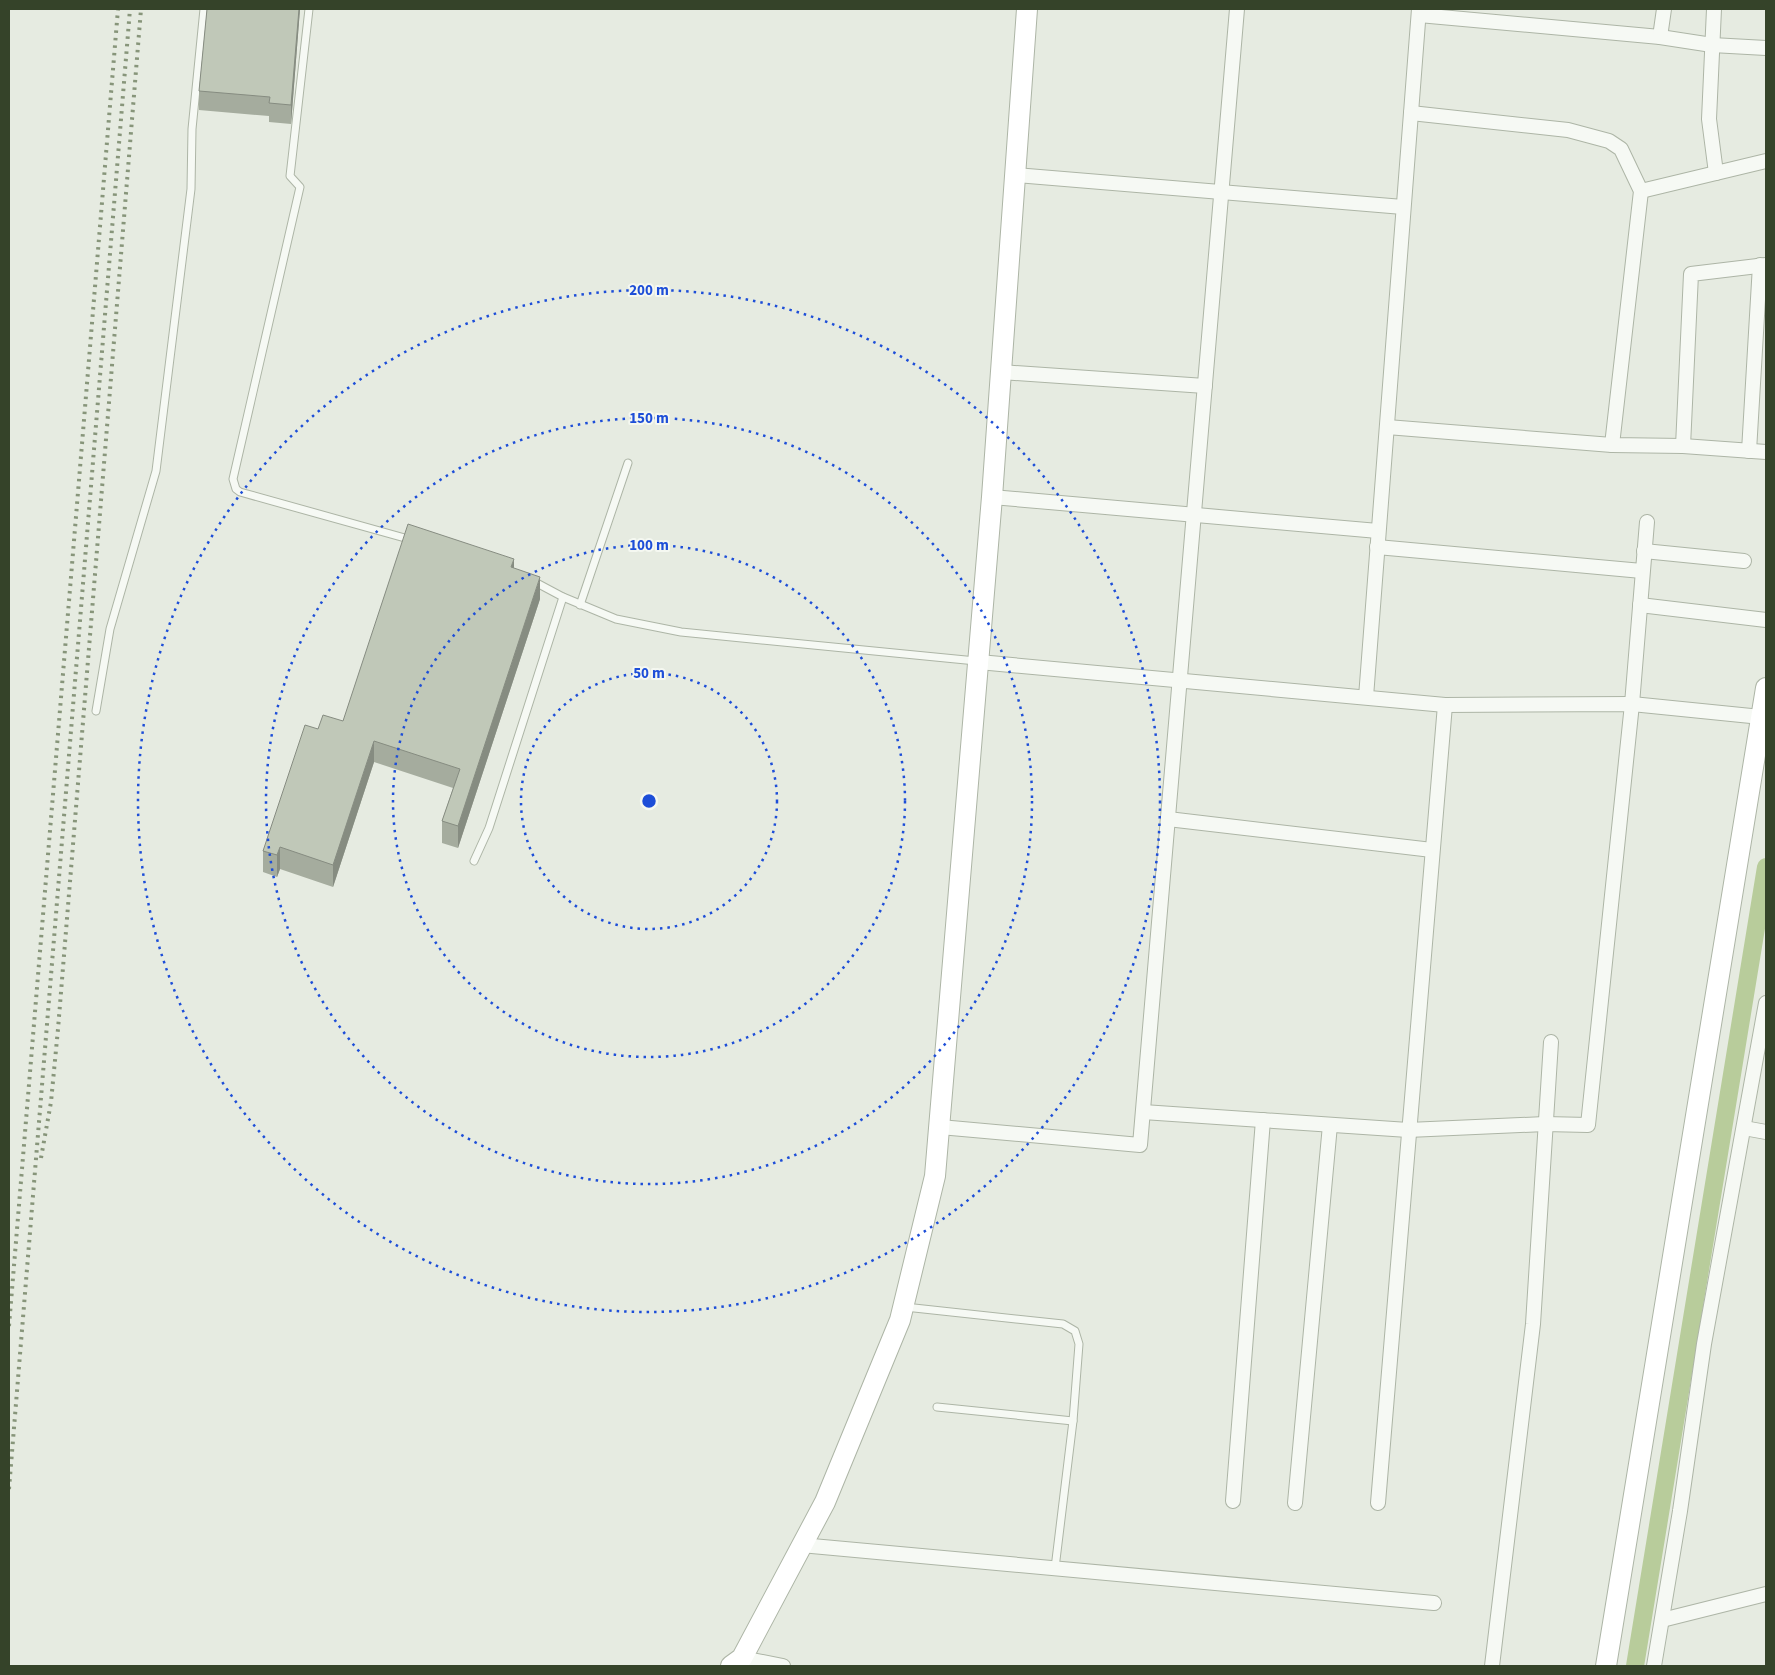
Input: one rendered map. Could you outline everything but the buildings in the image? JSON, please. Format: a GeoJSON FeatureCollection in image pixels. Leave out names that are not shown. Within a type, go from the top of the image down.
{"type":"FeatureCollection","features":[{"type":"Feature","properties":{"kind":"street"},"geometry":{"type":"LineString","coordinates":[[783,1666],[736,1662],[825,1502],[900,1320],[935,1176],[992,497],[1027,9]]}},
{"type":"Feature","properties":{"kind":"street"},"geometry":{"type":"LineString","coordinates":[[940,1127],[1140,1145],[1237,9]]}},
{"type":"Feature","properties":{"kind":"street"},"geometry":{"type":"LineString","coordinates":[[1660,38],[1664,9]]}},
{"type":"Feature","properties":{"kind":"street"},"geometry":{"type":"LineString","coordinates":[[1714,9],[1709,119],[1716,173]]}},
{"type":"Feature","properties":{"kind":"street"},"geometry":{"type":"LineString","coordinates":[[1366,697],[1419,12],[1712,45],[1766,48]]}},
{"type":"Feature","properties":{"kind":"street"},"geometry":{"type":"LineString","coordinates":[[1411,113],[1568,130],[1609,142],[1621,150],[1641,191],[1612,445]]}},
{"type":"Feature","properties":{"kind":"street"},"geometry":{"type":"LineString","coordinates":[[1641,191],[1766,161]]}},
{"type":"Feature","properties":{"kind":"street"},"geometry":{"type":"LineString","coordinates":[[1015,175],[1403,207]]}},
{"type":"Feature","properties":{"kind":"street"},"geometry":{"type":"LineString","coordinates":[[1683,446],[1691,274],[1763,265],[1748,451]]}},
{"type":"Feature","properties":{"kind":"street"},"geometry":{"type":"LineString","coordinates":[[1001,372],[1205,386]]}},
{"type":"Feature","properties":{"kind":"street"},"geometry":{"type":"LineString","coordinates":[[1386,427],[1612,445],[1683,446],[1766,452]]}},
{"type":"Feature","properties":{"kind":"street"},"geometry":{"type":"LineString","coordinates":[[992,497],[1378,531]]}},
{"type":"Feature","properties":{"kind":"street"},"geometry":{"type":"LineString","coordinates":[[1143,1112],[1408,1130],[1545,1124],[1588,1125],[1632,704],[1647,522]]}},
{"type":"Feature","properties":{"kind":"street"},"geometry":{"type":"LineString","coordinates":[[1377,547],[1642,571]]}},
{"type":"Feature","properties":{"kind":"street"},"geometry":{"type":"LineString","coordinates":[[1644,552],[1744,561]]}},
{"type":"Feature","properties":{"kind":"street"},"geometry":{"type":"LineString","coordinates":[[1640,605],[1766,620]]}},
{"type":"Feature","properties":{"kind":"street"},"geometry":{"type":"LineString","coordinates":[[978,662],[1445,704],[1632,704],[1762,717]]}},
{"type":"Feature","properties":{"kind":"street"},"geometry":{"type":"LineString","coordinates":[[1606,1666],[1766,688]]}},
{"type":"Feature","properties":{"kind":"street"},"geometry":{"type":"LineString","coordinates":[[1378,1503],[1445,704]]}},
{"type":"Feature","properties":{"kind":"street"},"geometry":{"type":"LineString","coordinates":[[1168,819],[1432,850]]}},
{"type":"Feature","properties":{"kind":"street"},"geometry":{"type":"LineString","coordinates":[[1654,1666],[1704,1344],[1766,1003]]}},
{"type":"Feature","properties":{"kind":"street"},"geometry":{"type":"LineString","coordinates":[[1492,1666],[1533,1324],[1551,1042]]}},
{"type":"Feature","properties":{"kind":"street"},"geometry":{"type":"LineString","coordinates":[[1233,1502],[1263,1120]]}},
{"type":"Feature","properties":{"kind":"street"},"geometry":{"type":"LineString","coordinates":[[1296,1503],[1330,1125]]}},
{"type":"Feature","properties":{"kind":"street"},"geometry":{"type":"LineString","coordinates":[[1744,1128],[1766,1132]]}},
{"type":"Feature","properties":{"kind":"street"},"geometry":{"type":"LineString","coordinates":[[801,1545],[1434,1603]]}},
{"type":"Feature","properties":{"kind":"street"},"geometry":{"type":"LineString","coordinates":[[1662,1620],[1766,1594]]}},
{"type":"Feature","properties":{"kind":"lane"},"geometry":{"type":"LineString","coordinates":[[96,711],[110,629],[156,471],[189,208],[192,129],[204,9]]}},
{"type":"Feature","properties":{"kind":"lane"},"geometry":{"type":"LineString","coordinates":[[309,9],[290,176],[300,187],[233,479],[236,489],[240,492],[423,543]]}},
{"type":"Feature","properties":{"kind":"lane"},"geometry":{"type":"LineString","coordinates":[[580,605],[628,463]]}},
{"type":"Feature","properties":{"kind":"lane"},"geometry":{"type":"LineString","coordinates":[[522,575],[563,597],[616,620],[681,632],[978,662]]}},
{"type":"Feature","properties":{"kind":"lane"},"geometry":{"type":"LineString","coordinates":[[474,861],[489,828],[563,597]]}},
{"type":"Feature","properties":{"kind":"lane"},"geometry":{"type":"LineString","coordinates":[[904,1307],[1063,1324],[1075,1330],[1079,1344],[1074,1422],[1055,1568]]}},
{"type":"Feature","properties":{"kind":"lane"},"geometry":{"type":"LineString","coordinates":[[937,1407],[1074,1422]]}},
{"type":"Feature","properties":{"kind":"waterway"},"geometry":{"type":"LineString","coordinates":[[1635,1666],[1766,867]]}},
{"type":"Feature","properties":{"kind":"railway"},"geometry":{"type":"LineString","coordinates":[[9,1326],[118,9]]}},
{"type":"Feature","properties":{"kind":"railway"},"geometry":{"type":"LineString","coordinates":[[9,1489],[130,9]]}},
{"type":"Feature","properties":{"kind":"railway"},"geometry":{"type":"LineString","coordinates":[[41,1158],[51,1102],[58,1029],[141,9]]}}]}
